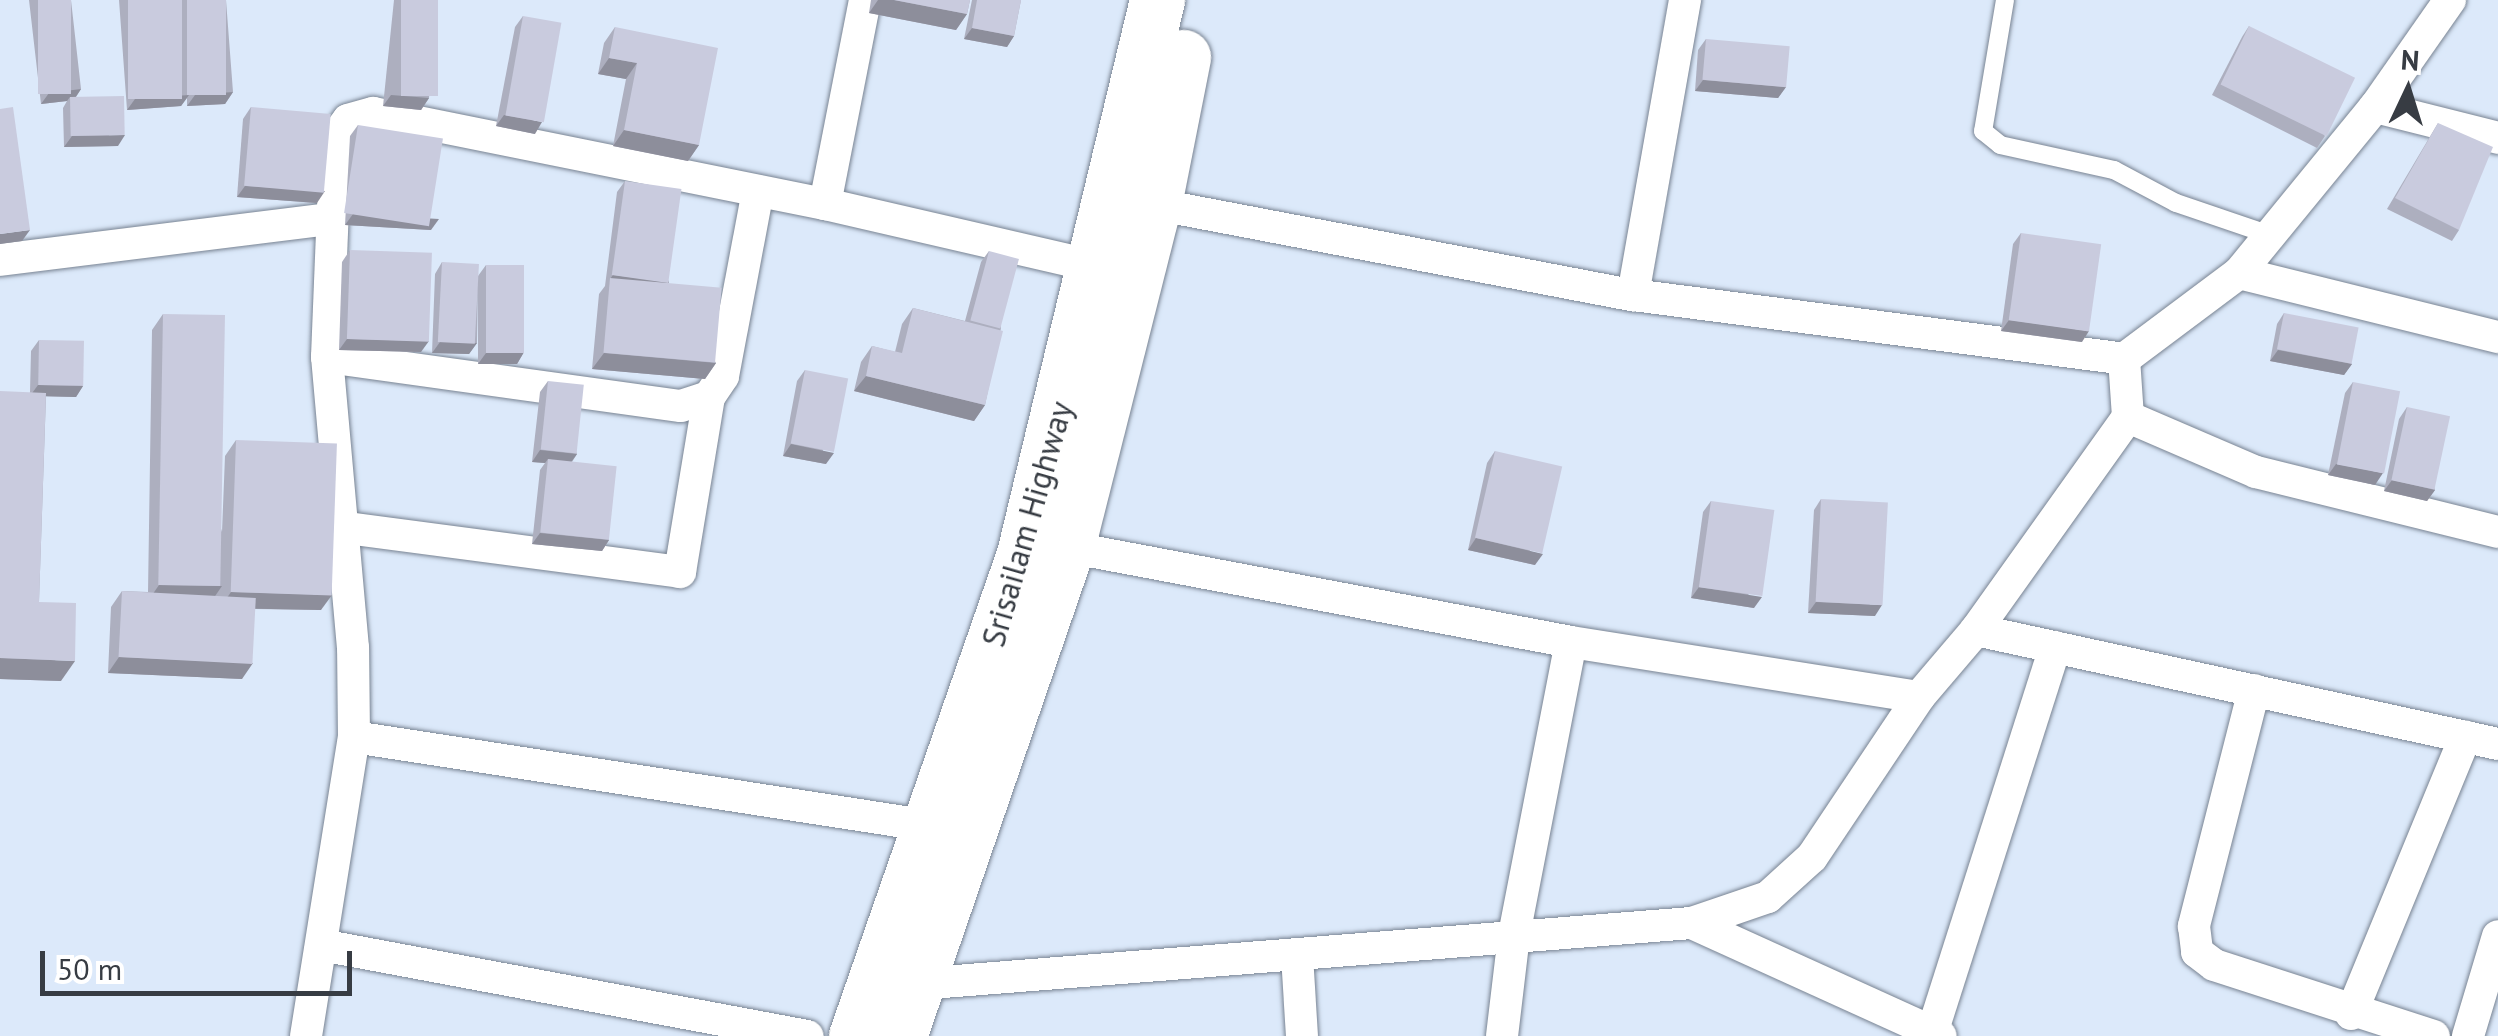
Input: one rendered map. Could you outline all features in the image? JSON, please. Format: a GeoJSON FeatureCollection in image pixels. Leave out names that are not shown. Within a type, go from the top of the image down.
{"type":"FeatureCollection","features":[{"type":"Feature","properties":{"kind":"highway","name":"Srisailam Highway"},"geometry":{"type":"LineString","coordinates":[[856,1036],[930,826],[1047,544],[1097,268],[1156,0]]}},
{"type":"Feature","properties":{"kind":"highway","name":"Srisailam Highway"},"geometry":{"type":"LineString","coordinates":[[899,1036],[1154,204],[1194,0]]}},
{"type":"Feature","properties":{"kind":"street"},"geometry":{"type":"LineString","coordinates":[[825,204],[864,0]]}},
{"type":"Feature","properties":{"kind":"street"},"geometry":{"type":"LineString","coordinates":[[1633,294],[1685,0]]}},
{"type":"Feature","properties":{"kind":"street"},"geometry":{"type":"LineString","coordinates":[[1154,204],[1633,294],[2124,359],[2239,273],[2375,107],[2450,0]]}},
{"type":"Feature","properties":{"kind":"street"},"geometry":{"type":"LineString","coordinates":[[2375,107],[2498,138]]}},
{"type":"Feature","properties":{"kind":"street"},"geometry":{"type":"LineString","coordinates":[[306,1036],[354,737],[353,648],[326,357],[336,136],[348,120],[373,113],[825,204],[1097,268]]}},
{"type":"Feature","properties":{"kind":"street"},"geometry":{"type":"LineString","coordinates":[[339,528],[680,572],[709,397],[723,376],[758,191]]}},
{"type":"Feature","properties":{"kind":"street"},"geometry":{"type":"LineString","coordinates":[[0,260],[330,219]]}},
{"type":"Feature","properties":{"kind":"street"},"geometry":{"type":"LineString","coordinates":[[2239,273],[2498,336]]}},
{"type":"Feature","properties":{"kind":"street"},"geometry":{"type":"LineString","coordinates":[[326,357],[681,406],[709,397]]}},
{"type":"Feature","properties":{"kind":"street"},"geometry":{"type":"LineString","coordinates":[[918,984],[1692,922],[1768,898],[1812,857],[1920,697],[1976,630],[2128,417],[2124,359]]}},
{"type":"Feature","properties":{"kind":"street"},"geometry":{"type":"LineString","coordinates":[[2128,417],[2256,472],[2498,532]]}},
{"type":"Feature","properties":{"kind":"street"},"geometry":{"type":"LineString","coordinates":[[1047,544],[1571,642],[1920,697]]}},
{"type":"Feature","properties":{"kind":"street"},"geometry":{"type":"LineString","coordinates":[[1976,630],[2498,744]]}},
{"type":"Feature","properties":{"kind":"street"},"geometry":{"type":"LineString","coordinates":[[1502,1036],[1514,935],[1571,642]]}},
{"type":"Feature","properties":{"kind":"street"},"geometry":{"type":"LineString","coordinates":[[1692,922],[1936,1035],[2055,648]]}},
{"type":"Feature","properties":{"kind":"street"},"geometry":{"type":"LineString","coordinates":[[2254,690],[2194,926],[2197,952],[2214,965],[2351,1014],[2434,1036]]}},
{"type":"Feature","properties":{"kind":"street"},"geometry":{"type":"LineString","coordinates":[[354,737],[930,826]]}},
{"type":"Feature","properties":{"kind":"street"},"geometry":{"type":"LineString","coordinates":[[2351,1014],[2466,737]]}},
{"type":"Feature","properties":{"kind":"street"},"geometry":{"type":"LineString","coordinates":[[2468,1036],[2498,936]]}},
{"type":"Feature","properties":{"kind":"street"},"geometry":{"type":"LineString","coordinates":[[321,946],[808,1036]]}},
{"type":"Feature","properties":{"kind":"street"},"geometry":{"type":"LineString","coordinates":[[1297,955],[1302,1036]]}},
{"type":"Feature","properties":{"kind":"lane"},"geometry":{"type":"LineString","coordinates":[[2005,0],[1984,131],[2000,145],[2114,170],[2176,203],[2270,235]]}},
{"type":"Feature","properties":{"kind":"building"},"geometry":{"type":"Polygon","coordinates":[[[38,0],[71,0],[71,94],[38,94],[38,0]]]}},
{"type":"Feature","properties":{"kind":"building"},"geometry":{"type":"Polygon","coordinates":[[[128,0],[182,0],[182,99],[128,99],[128,0]]]}},
{"type":"Feature","properties":{"kind":"building"},"geometry":{"type":"Polygon","coordinates":[[[187,0],[226,0],[226,95],[187,95],[187,0]]]}},
{"type":"Feature","properties":{"kind":"building"},"geometry":{"type":"Polygon","coordinates":[[[401,0],[438,0],[438,96],[401,96],[401,0]]]}},
{"type":"Feature","properties":{"kind":"building"},"geometry":{"type":"Polygon","coordinates":[[[894,0],[970,0],[967,14],[894,0]]]}},
{"type":"Feature","properties":{"kind":"building"},"geometry":{"type":"Polygon","coordinates":[[[977,0],[1021,0],[1014,36],[972,28],[977,0]]]}},
{"type":"Feature","properties":{"kind":"building"},"geometry":{"type":"Polygon","coordinates":[[[523,16],[561,23],[544,122],[505,115],[523,16]]]}},
{"type":"Feature","properties":{"kind":"building"},"geometry":{"type":"Polygon","coordinates":[[[2249,26],[2355,78],[2327,136],[2221,84],[2249,26]]]}},
{"type":"Feature","properties":{"kind":"building"},"geometry":{"type":"Polygon","coordinates":[[[615,27],[718,48],[699,145],[624,130],[637,63],[609,58],[615,27]]]}},
{"type":"Feature","properties":{"kind":"building"},"geometry":{"type":"Polygon","coordinates":[[[1706,39],[1790,46],[1786,87],[1702,80],[1706,39]]]}},
{"type":"Feature","properties":{"kind":"building"},"geometry":{"type":"Polygon","coordinates":[[[124,96],[125,135],[71,136],[70,97],[124,96]]]}},
{"type":"Feature","properties":{"kind":"building"},"geometry":{"type":"Polygon","coordinates":[[[13,107],[30,230],[0,234],[0,109],[13,107]]]}},
{"type":"Feature","properties":{"kind":"building"},"geometry":{"type":"Polygon","coordinates":[[[251,107],[331,114],[324,193],[244,186],[251,107]]]}},
{"type":"Feature","properties":{"kind":"building"},"geometry":{"type":"Polygon","coordinates":[[[2438,123],[2493,147],[2459,230],[2395,198],[2438,123]]]}},
{"type":"Feature","properties":{"kind":"building"},"geometry":{"type":"Polygon","coordinates":[[[358,125],[443,138],[429,226],[344,213],[358,125]]]}},
{"type":"Feature","properties":{"kind":"building"},"geometry":{"type":"Polygon","coordinates":[[[625,181],[681,189],[668,283],[612,275],[625,181]]]}},
{"type":"Feature","properties":{"kind":"building"},"geometry":{"type":"Polygon","coordinates":[[[2021,233],[2101,244],[2089,331],[2009,320],[2021,233]]]}},
{"type":"Feature","properties":{"kind":"building"},"geometry":{"type":"Polygon","coordinates":[[[350,250],[432,253],[429,342],[347,339],[350,250]]]}},
{"type":"Feature","properties":{"kind":"building"},"geometry":{"type":"Polygon","coordinates":[[[989,251],[1019,259],[1000,329],[970,321],[989,251]]]}},
{"type":"Feature","properties":{"kind":"building"},"geometry":{"type":"Polygon","coordinates":[[[442,262],[479,264],[475,344],[438,342],[442,262]]]}},
{"type":"Feature","properties":{"kind":"building"},"geometry":{"type":"Polygon","coordinates":[[[486,265],[524,265],[524,353],[486,353],[486,265]]]}},
{"type":"Feature","properties":{"kind":"building"},"geometry":{"type":"Polygon","coordinates":[[[610,278],[722,288],[715,362],[603,353],[610,278]]]}},
{"type":"Feature","properties":{"kind":"building"},"geometry":{"type":"Polygon","coordinates":[[[913,308],[1003,331],[985,405],[866,376],[872,346],[902,353],[913,308]]]}},
{"type":"Feature","properties":{"kind":"building"},"geometry":{"type":"Polygon","coordinates":[[[2284,313],[2359,328],[2352,364],[2277,349],[2284,313]]]}},
{"type":"Feature","properties":{"kind":"building"},"geometry":{"type":"Polygon","coordinates":[[[163,314],[225,315],[220,586],[158,585],[163,314]]]}},
{"type":"Feature","properties":{"kind":"building"},"geometry":{"type":"Polygon","coordinates":[[[39,340],[84,341],[83,386],[38,385],[39,340]]]}},
{"type":"Feature","properties":{"kind":"building"},"geometry":{"type":"Polygon","coordinates":[[[805,370],[848,378],[834,452],[791,444],[805,370]]]}},
{"type":"Feature","properties":{"kind":"building"},"geometry":{"type":"Polygon","coordinates":[[[548,381],[584,385],[577,453],[541,450],[548,381]]]}},
{"type":"Feature","properties":{"kind":"building"},"geometry":{"type":"Polygon","coordinates":[[[2353,382],[2400,391],[2384,474],[2337,464],[2353,382]]]}},
{"type":"Feature","properties":{"kind":"building"},"geometry":{"type":"Polygon","coordinates":[[[0,391],[46,393],[39,602],[76,603],[75,661],[0,658],[0,391]]]}},
{"type":"Feature","properties":{"kind":"building"},"geometry":{"type":"Polygon","coordinates":[[[2407,407],[2450,416],[2434,490],[2391,480],[2407,407]]]}},
{"type":"Feature","properties":{"kind":"building"},"geometry":{"type":"Polygon","coordinates":[[[236,440],[337,444],[332,595],[231,592],[236,440]]]}},
{"type":"Feature","properties":{"kind":"building"},"geometry":{"type":"Polygon","coordinates":[[[1495,451],[1562,467],[1542,553],[1475,538],[1495,451]]]}},
{"type":"Feature","properties":{"kind":"building"},"geometry":{"type":"Polygon","coordinates":[[[548,459],[617,466],[609,540],[540,533],[548,459]]]}},
{"type":"Feature","properties":{"kind":"building"},"geometry":{"type":"Polygon","coordinates":[[[1821,499],[1888,503],[1883,605],[1816,602],[1821,499]]]}},
{"type":"Feature","properties":{"kind":"building"},"geometry":{"type":"Polygon","coordinates":[[[1711,501],[1774,510],[1762,596],[1699,587],[1711,501]]]}},
{"type":"Feature","properties":{"kind":"building"},"geometry":{"type":"Polygon","coordinates":[[[122,591],[256,598],[252,664],[119,657],[122,591]]]}}]}
